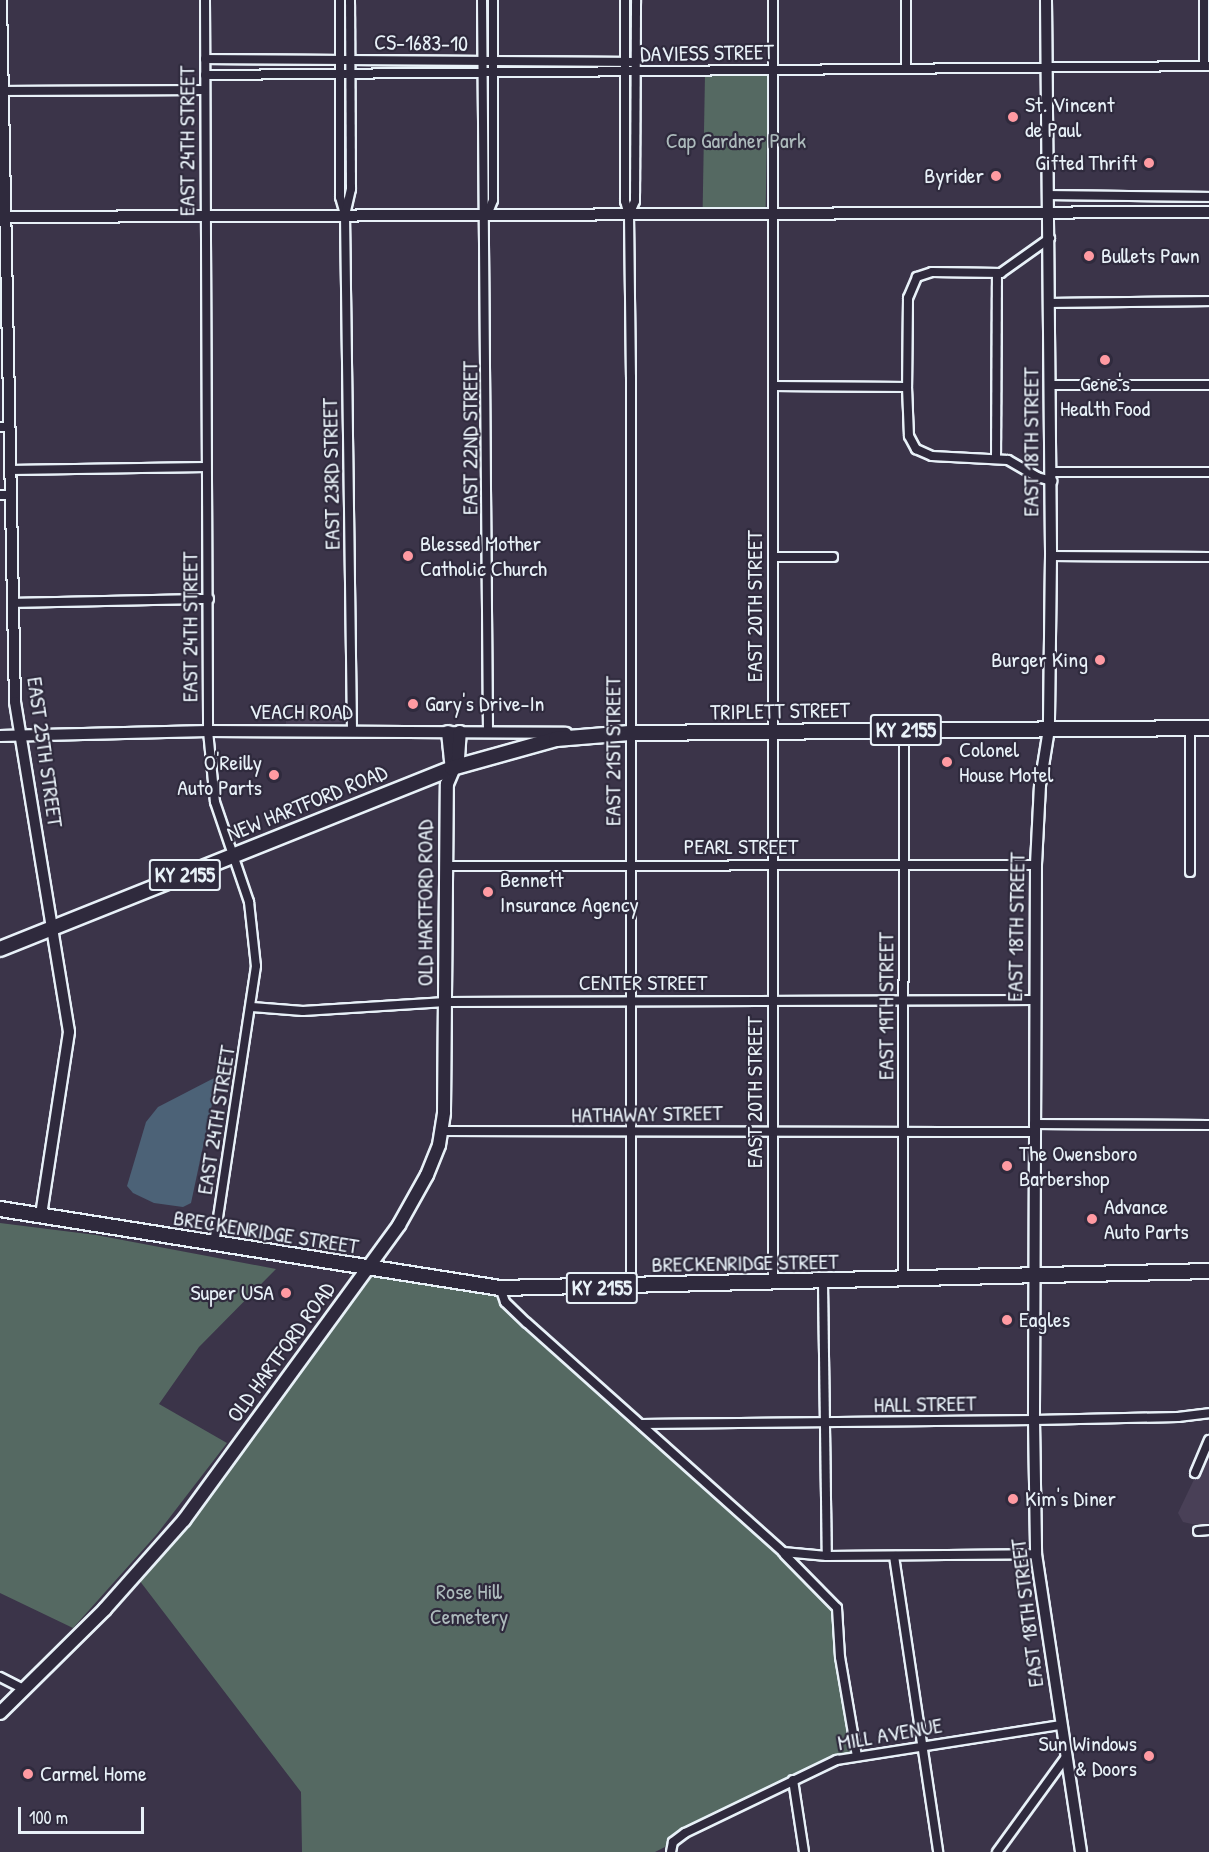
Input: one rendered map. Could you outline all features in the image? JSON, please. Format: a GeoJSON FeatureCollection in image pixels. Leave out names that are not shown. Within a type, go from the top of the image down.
{"type":"FeatureCollection","features":[{"type":"Feature","properties":{"kind":"main road","name":"TRIPLETT STREET"},"geometry":{"type":"LineString","coordinates":[[603,734],[1209,728]]}},
{"type":"Feature","properties":{"kind":"main road","name":"OLD HARTFORD ROAD"},"geometry":{"type":"LineString","coordinates":[[0,1713],[157,1552],[367,1270],[412,1204],[430,1167],[442,1131],[446,1002],[447,784],[452,768],[454,732]]}},
{"type":"Feature","properties":{"kind":"main road","name":"NEW HARTFORD ROAD"},"geometry":{"type":"LineString","coordinates":[[0,949],[452,768],[536,743],[603,734]]}},
{"type":"Feature","properties":{"kind":"main road","name":"BRECKENRIDGE STREET"},"geometry":{"type":"LineString","coordinates":[[0,1209],[367,1270],[500,1288],[1033,1278],[1209,1271]]}},
{"type":"Feature","properties":{"kind":"street","name":"EAST 25TH STREET"},"geometry":{"type":"LineString","coordinates":[[1,0],[5,427],[10,470],[5,495],[13,603],[18,735],[66,1000],[68,1049],[41,1216]]}},
{"type":"Feature","properties":{"kind":"street","name":"EAST 24TH STREET"},"geometry":{"type":"LineString","coordinates":[[205,0],[208,731],[215,802],[254,932],[252,1007],[214,1245]]}},
{"type":"Feature","properties":{"kind":"street","name":"EAST 23RD STREET"},"geometry":{"type":"LineString","coordinates":[[340,0],[340,196],[345,216],[352,732]]}},
{"type":"Feature","properties":{"kind":"street","name":"EAST 23RD STREET"},"geometry":{"type":"LineString","coordinates":[[345,216],[351,189],[350,0]]}},
{"type":"Feature","properties":{"kind":"street","name":"EAST 22ND STREET"},"geometry":{"type":"LineString","coordinates":[[482,0],[482,201],[487,215],[488,732]]}},
{"type":"Feature","properties":{"kind":"street","name":"EAST 22ND STREET"},"geometry":{"type":"LineString","coordinates":[[487,215],[493,200],[493,0]]}},
{"type":"Feature","properties":{"kind":"street","name":"EAST 21ST STREET"},"geometry":{"type":"LineString","coordinates":[[625,0],[625,201],[629,215],[631,1287]]}},
{"type":"Feature","properties":{"kind":"street","name":"EAST 21ST STREET"},"geometry":{"type":"LineString","coordinates":[[629,215],[635,201],[636,0]]}},
{"type":"Feature","properties":{"kind":"street","name":"EAST 20TH STREET"},"geometry":{"type":"LineString","coordinates":[[772,0],[773,1284]]}},
{"type":"Feature","properties":{"kind":"street"},"geometry":{"type":"LineString","coordinates":[[906,0],[906,69]]}},
{"type":"Feature","properties":{"kind":"street","name":"EAST 18TH STREET"},"geometry":{"type":"LineString","coordinates":[[1046,0],[1052,556],[1049,729],[1040,786],[1036,866],[1033,1278],[1036,1554],[1060,1725],[1081,1852]]}},
{"type":"Feature","properties":{"kind":"street"},"geometry":{"type":"LineString","coordinates":[[1204,0],[1207,66]]}},
{"type":"Feature","properties":{"kind":"street","name":"CS-1683-10"},"geometry":{"type":"LineString","coordinates":[[205,59],[636,62]]}},
{"type":"Feature","properties":{"kind":"street","name":"DAVIESS STREET"},"geometry":{"type":"LineString","coordinates":[[205,75],[1207,66]]}},
{"type":"Feature","properties":{"kind":"street"},"geometry":{"type":"LineString","coordinates":[[2,91],[205,90]]}},
{"type":"Feature","properties":{"kind":"street"},"geometry":{"type":"LineString","coordinates":[[1049,195],[1209,197]]}},
{"type":"Feature","properties":{"kind":"street"},"geometry":{"type":"LineString","coordinates":[[1167,213],[1168,197]]}},
{"type":"Feature","properties":{"kind":"street"},"geometry":{"type":"LineString","coordinates":[[3,217],[1209,212]]}},
{"type":"Feature","properties":{"kind":"street"},"geometry":{"type":"LineString","coordinates":[[1050,238],[1008,270],[997,274],[932,272],[912,283],[908,298],[907,387],[909,436],[916,449],[932,456],[996,459],[1052,476],[1209,472]]}},
{"type":"Feature","properties":{"kind":"street"},"geometry":{"type":"LineString","coordinates":[[996,459],[997,274]]}},
{"type":"Feature","properties":{"kind":"street"},"geometry":{"type":"LineString","coordinates":[[1051,303],[1209,301]]}},
{"type":"Feature","properties":{"kind":"street"},"geometry":{"type":"LineString","coordinates":[[1051,386],[1209,385]]}},
{"type":"Feature","properties":{"kind":"street"},"geometry":{"type":"LineString","coordinates":[[773,386],[907,387]]}},
{"type":"Feature","properties":{"kind":"street"},"geometry":{"type":"LineString","coordinates":[[10,470],[206,467]]}},
{"type":"Feature","properties":{"kind":"street"},"geometry":{"type":"LineString","coordinates":[[1052,556],[1209,557]]}},
{"type":"Feature","properties":{"kind":"street"},"geometry":{"type":"LineString","coordinates":[[773,557],[833,557]]}},
{"type":"Feature","properties":{"kind":"street"},"geometry":{"type":"LineString","coordinates":[[13,603],[209,599]]}},
{"type":"Feature","properties":{"kind":"street"},"geometry":{"type":"LineString","coordinates":[[1190,872],[1191,728]]}},
{"type":"Feature","properties":{"kind":"street","name":"EAST 19TH STREET"},"geometry":{"type":"LineString","coordinates":[[903,1281],[904,730]]}},
{"type":"Feature","properties":{"kind":"street","name":"VEACH ROAD"},"geometry":{"type":"LineString","coordinates":[[0,736],[208,731],[603,734]]}},
{"type":"Feature","properties":{"kind":"street","name":"PEARL STREET"},"geometry":{"type":"LineString","coordinates":[[446,866],[1036,866]]}},
{"type":"Feature","properties":{"kind":"street","name":"CENTER STREET"},"geometry":{"type":"LineString","coordinates":[[252,1007],[303,1011],[446,1002],[1035,1000]]}},
{"type":"Feature","properties":{"kind":"street","name":"HATHAWAY STREET"},"geometry":{"type":"LineString","coordinates":[[442,1131],[904,1131],[1209,1125]]}},
{"type":"Feature","properties":{"kind":"street"},"geometry":{"type":"LineString","coordinates":[[824,1283],[827,1556]]}},
{"type":"Feature","properties":{"kind":"street"},"geometry":{"type":"LineString","coordinates":[[500,1288],[505,1302],[783,1552],[837,1608],[840,1657],[857,1756]]}},
{"type":"Feature","properties":{"kind":"street","name":"HALL STREET"},"geometry":{"type":"LineString","coordinates":[[641,1424],[825,1424],[1034,1420],[1178,1417],[1209,1413]]}},
{"type":"Feature","properties":{"kind":"street"},"geometry":{"type":"LineString","coordinates":[[1196,1473],[1209,1440]]}},
{"type":"Feature","properties":{"kind":"street"},"geometry":{"type":"LineString","coordinates":[[1198,1531],[1209,1530]]}},
{"type":"Feature","properties":{"kind":"street"},"geometry":{"type":"LineString","coordinates":[[783,1552],[827,1556],[1036,1554]]}},
{"type":"Feature","properties":{"kind":"street"},"geometry":{"type":"LineString","coordinates":[[894,1556],[938,1852]]}},
{"type":"Feature","properties":{"kind":"street"},"geometry":{"type":"LineString","coordinates":[[0,1677],[24,1689]]}},
{"type":"Feature","properties":{"kind":"street","name":"MILL AVENUE"},"geometry":{"type":"LineString","coordinates":[[671,1852],[673,1842],[793,1780],[857,1756],[1060,1725]]}},
{"type":"Feature","properties":{"kind":"street"},"geometry":{"type":"LineString","coordinates":[[997,1852],[1066,1757]]}},
{"type":"Feature","properties":{"kind":"street"},"geometry":{"type":"LineString","coordinates":[[793,1780],[804,1852]]}},
{"type":"Feature","properties":{"kind":"shaded area"},"geometry":{"type":"Polygon","coordinates":[[[286,705],[344,705],[344,722],[286,725],[286,705]]]}},
{"type":"Feature","properties":{"kind":"shaded area"},"geometry":{"type":"Polygon","coordinates":[[[1209,1448],[1209,1524],[1183,1522],[1178,1513],[1209,1448]]]}},
{"type":"Feature","properties":{"kind":"green space","name":"Cap Gardner Park"},"geometry":{"type":"Polygon","coordinates":[[[705,74],[768,75],[766,209],[703,208],[705,74]]]}},
{"type":"Feature","properties":{"kind":"green space"},"geometry":{"type":"Polygon","coordinates":[[[0,1223],[96,1235],[276,1269],[199,1347],[159,1404],[227,1443],[157,1534],[73,1628],[0,1593],[0,1223]]]}},
{"type":"Feature","properties":{"kind":"green space","name":"Rose Hill Cemetery"},"geometry":{"type":"Polygon","coordinates":[[[367,1270],[500,1288],[505,1302],[837,1608],[857,1756],[837,1760],[655,1852],[302,1852],[301,1792],[136,1576],[367,1270]]]}},
{"type":"Feature","properties":{"kind":"water"},"geometry":{"type":"Polygon","coordinates":[[[218,1076],[191,1203],[183,1207],[154,1203],[133,1193],[127,1186],[146,1122],[158,1107],[218,1076]]]}},
{"type":"Feature","properties":{"kind":"place","name":"St. Vincent de Paul"},"geometry":{"type":"Point","coordinates":[1013,117]}},
{"type":"Feature","properties":{"kind":"place","name":"Gifted Thrift"},"geometry":{"type":"Point","coordinates":[1149,163]}},
{"type":"Feature","properties":{"kind":"place","name":"Byrider"},"geometry":{"type":"Point","coordinates":[996,176]}},
{"type":"Feature","properties":{"kind":"place","name":"Bullets Pawn"},"geometry":{"type":"Point","coordinates":[1089,256]}},
{"type":"Feature","properties":{"kind":"place","name":"Gene's Health Food"},"geometry":{"type":"Point","coordinates":[1105,360]}},
{"type":"Feature","properties":{"kind":"place","name":"Blessed Mother Catholic Church"},"geometry":{"type":"Point","coordinates":[408,556]}},
{"type":"Feature","properties":{"kind":"place","name":"Burger King"},"geometry":{"type":"Point","coordinates":[1100,660]}},
{"type":"Feature","properties":{"kind":"place","name":"Gary's Drive-In"},"geometry":{"type":"Point","coordinates":[413,704]}},
{"type":"Feature","properties":{"kind":"place","name":"Colonel House Motel"},"geometry":{"type":"Point","coordinates":[947,762]}},
{"type":"Feature","properties":{"kind":"place","name":"O'Reilly Auto Parts"},"geometry":{"type":"Point","coordinates":[274,775]}},
{"type":"Feature","properties":{"kind":"place","name":"Bennett Insurance Agency"},"geometry":{"type":"Point","coordinates":[488,892]}},
{"type":"Feature","properties":{"kind":"place","name":"The Owensboro Barbershop"},"geometry":{"type":"Point","coordinates":[1007,1166]}},
{"type":"Feature","properties":{"kind":"place","name":"Advance Auto Parts"},"geometry":{"type":"Point","coordinates":[1092,1219]}},
{"type":"Feature","properties":{"kind":"place","name":"Super USA"},"geometry":{"type":"Point","coordinates":[286,1293]}},
{"type":"Feature","properties":{"kind":"place","name":"Eagles"},"geometry":{"type":"Point","coordinates":[1007,1320]}},
{"type":"Feature","properties":{"kind":"place","name":"Kim's Diner"},"geometry":{"type":"Point","coordinates":[1013,1499]}},
{"type":"Feature","properties":{"kind":"place","name":"Sun Windows & Doors"},"geometry":{"type":"Point","coordinates":[1149,1756]}},
{"type":"Feature","properties":{"kind":"place","name":"Carmel Home"},"geometry":{"type":"Point","coordinates":[28,1774]}}]}
